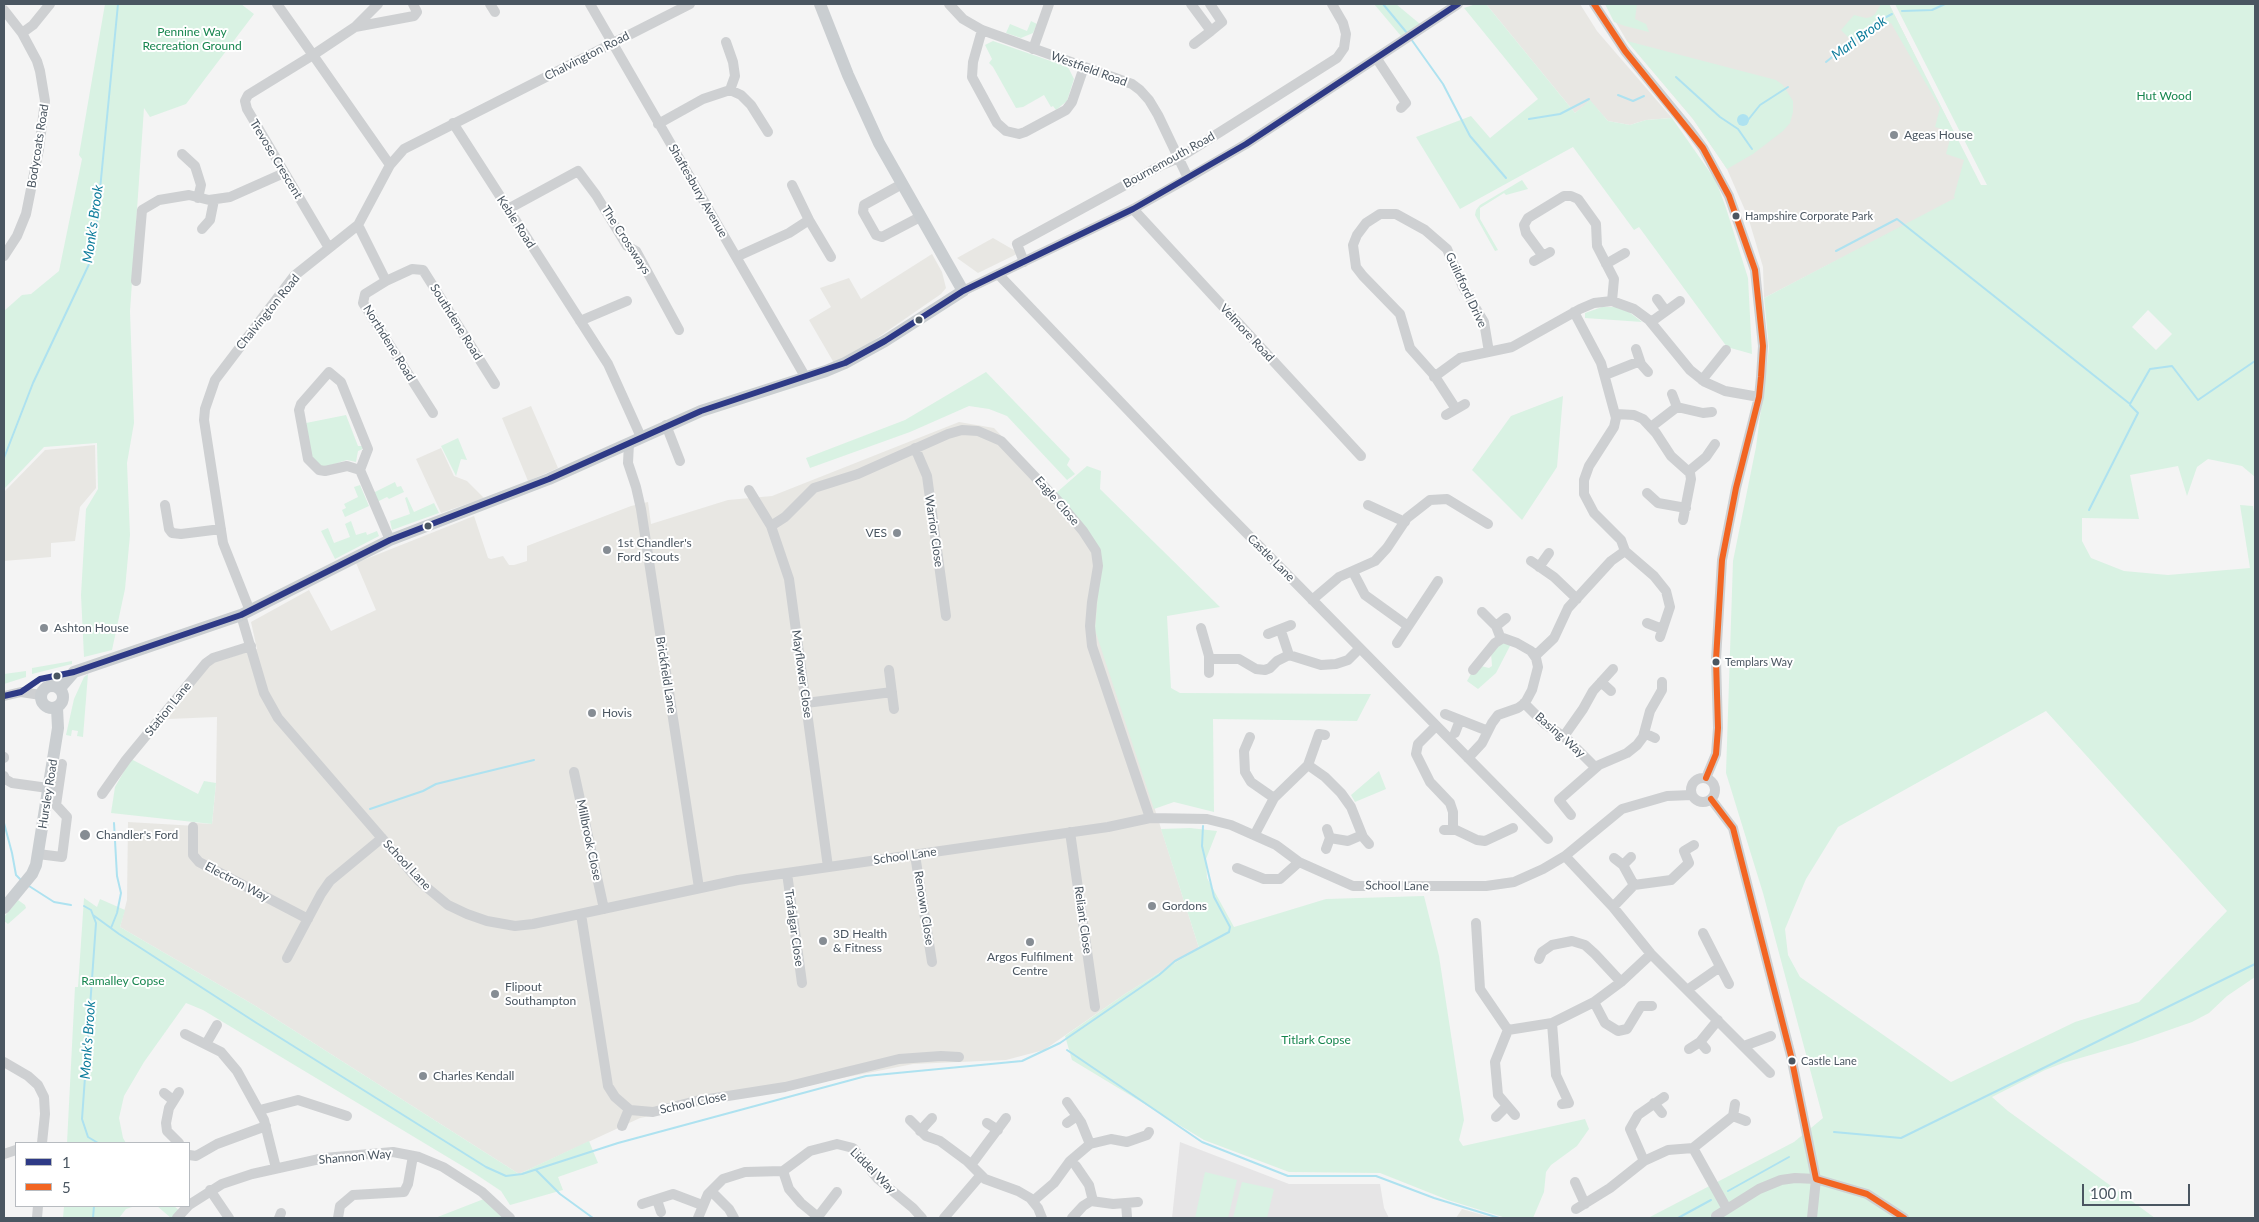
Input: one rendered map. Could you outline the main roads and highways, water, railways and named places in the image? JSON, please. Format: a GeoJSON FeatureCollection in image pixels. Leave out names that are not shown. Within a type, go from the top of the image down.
{"type":"FeatureCollection","features":[{"type":"Feature","properties":{"kind":"main road","name":"Bournemouth Road"},"geometry":{"type":"LineString","coordinates":[[60,688],[74,672],[103,660],[245,613],[390,540],[510,495],[611,452],[701,410],[806,378],[856,358],[963,292],[881,146],[848,75],[820,4]]}},
{"type":"Feature","properties":{"kind":"main road"},"geometry":{"type":"LineString","coordinates":[[50,685],[60,688],[64,699],[57,708],[45,706],[41,696],[44,689],[50,685]]}},
{"type":"Feature","properties":{"kind":"main road","name":"Hursley Road"},"geometry":{"type":"LineString","coordinates":[[4,908],[34,870],[58,728],[57,708]]}},
{"type":"Feature","properties":{"kind":"water"},"geometry":{"type":"Polygon","coordinates":[[[1743,114],[1749,120],[1743,126],[1737,120],[1743,114]]]}},
{"type":"Feature","properties":{"kind":"waterway","name":"Monk's Brook"},"geometry":{"type":"LineString","coordinates":[[4,458],[33,383],[91,260],[95,241],[118,4]]}},
{"type":"Feature","properties":{"kind":"waterway","name":"Marl Brook"},"geometry":{"type":"LineString","coordinates":[[1383,4],[1407,33]]}},
{"type":"Feature","properties":{"kind":"waterway","name":"Marl Brook"},"geometry":{"type":"LineString","coordinates":[[1902,11],[1932,10],[1945,4]]}},
{"type":"Feature","properties":{"kind":"waterway","name":"Marl Brook"},"geometry":{"type":"LineString","coordinates":[[1826,62],[1875,23],[1892,14]]}},
{"type":"Feature","properties":{"kind":"waterway","name":"Marl Brook"},"geometry":{"type":"LineString","coordinates":[[1411,39],[1443,84],[1470,136],[1506,178]]}},
{"type":"Feature","properties":{"kind":"waterway","name":"Marl Brook"},"geometry":{"type":"LineString","coordinates":[[1676,77],[1720,117],[1738,129],[1752,149]]}},
{"type":"Feature","properties":{"kind":"waterway","name":"Marl Brook"},"geometry":{"type":"LineString","coordinates":[[1748,120],[1760,105],[1788,87]]}},
{"type":"Feature","properties":{"kind":"waterway","name":"Marl Brook"},"geometry":{"type":"LineString","coordinates":[[1618,95],[1633,101],[1644,96]]}},
{"type":"Feature","properties":{"kind":"waterway","name":"Marl Brook"},"geometry":{"type":"LineString","coordinates":[[1529,119],[1560,114],[1589,99]]}},
{"type":"Feature","properties":{"kind":"waterway"},"geometry":{"type":"LineString","coordinates":[[1836,251],[1897,219],[2130,404],[2150,369],[2172,366],[2198,400],[2255,361]]}},
{"type":"Feature","properties":{"kind":"waterway"},"geometry":{"type":"LineString","coordinates":[[2089,510],[2138,413],[2130,405]]}},
{"type":"Feature","properties":{"kind":"waterway"},"geometry":{"type":"LineString","coordinates":[[370,809],[423,791],[436,784],[534,760]]}},
{"type":"Feature","properties":{"kind":"waterway","name":"Monk's Brook"},"geometry":{"type":"LineString","coordinates":[[4,823],[16,875],[21,880]]}},
{"type":"Feature","properties":{"kind":"waterway"},"geometry":{"type":"LineString","coordinates":[[111,928],[117,913],[121,893],[117,876],[114,823]]}},
{"type":"Feature","properties":{"kind":"waterway"},"geometry":{"type":"LineString","coordinates":[[93,915],[119,934],[255,1022],[486,1167],[506,1176],[522,1174],[618,1143],[866,1076],[1022,1061],[1060,1043],[1159,975],[1175,961],[1229,932],[1230,927],[1214,897],[1202,846],[1203,826]]}},
{"type":"Feature","properties":{"kind":"waterway","name":"Monk's Brook"},"geometry":{"type":"LineString","coordinates":[[29,886],[54,902],[71,905]]}},
{"type":"Feature","properties":{"kind":"waterway","name":"Monk's Brook"},"geometry":{"type":"LineString","coordinates":[[84,906],[91,910],[96,923],[82,1119],[88,1137],[96,1142]]}},
{"type":"Feature","properties":{"kind":"waterway"},"geometry":{"type":"LineString","coordinates":[[1834,1132],[1901,1138],[2255,964]]}},
{"type":"Feature","properties":{"kind":"waterway"},"geometry":{"type":"LineString","coordinates":[[1067,1050],[1202,1142],[1288,1176],[1376,1176],[1434,1198],[1499,1218]]}},
{"type":"Feature","properties":{"kind":"waterway"},"geometry":{"type":"LineString","coordinates":[[1728,1191],[1789,1157]]}},
{"type":"Feature","properties":{"kind":"waterway"},"geometry":{"type":"LineString","coordinates":[[536,1170],[560,1194],[593,1218]]}},
{"type":"Feature","properties":{"kind":"waterway"},"geometry":{"type":"LineString","coordinates":[[1678,1218],[1711,1200]]}},
{"type":"Feature","properties":{"kind":"waterway","name":"Monk's Brook"},"geometry":{"type":"LineString","coordinates":[[93,1218],[94,1207]]}},
{"type":"Feature","properties":{"kind":"place","name":"Ageas House"},"geometry":{"type":"Point","coordinates":[1894,135]}},
{"type":"Feature","properties":{"kind":"place","name":"Hampshire Corporate Park"},"geometry":{"type":"Point","coordinates":[1736,216]}},
{"type":"Feature","properties":{"kind":"place","name":"VES"},"geometry":{"type":"Point","coordinates":[897,533]}},
{"type":"Feature","properties":{"kind":"place","name":"1st Chandler's Ford Scouts"},"geometry":{"type":"Point","coordinates":[607,550]}},
{"type":"Feature","properties":{"kind":"place","name":"Ashton House"},"geometry":{"type":"Point","coordinates":[44,628]}},
{"type":"Feature","properties":{"kind":"place","name":"Templars Way"},"geometry":{"type":"Point","coordinates":[1716,662]}},
{"type":"Feature","properties":{"kind":"place","name":"Hovis"},"geometry":{"type":"Point","coordinates":[592,713]}},
{"type":"Feature","properties":{"kind":"place","name":"Chandler's Ford"},"geometry":{"type":"Point","coordinates":[85,835]}},
{"type":"Feature","properties":{"kind":"place","name":"Gordons"},"geometry":{"type":"Point","coordinates":[1152,906]}},
{"type":"Feature","properties":{"kind":"place","name":"3D Health & Fitness"},"geometry":{"type":"Point","coordinates":[823,941]}},
{"type":"Feature","properties":{"kind":"place","name":"Argos Fulfilment Centre"},"geometry":{"type":"Point","coordinates":[1030,942]}},
{"type":"Feature","properties":{"kind":"place","name":"Flipout Southampton"},"geometry":{"type":"Point","coordinates":[495,994]}},
{"type":"Feature","properties":{"kind":"place","name":"Castle Lane"},"geometry":{"type":"Point","coordinates":[1792,1061]}},
{"type":"Feature","properties":{"kind":"place","name":"Charles Kendall"},"geometry":{"type":"Point","coordinates":[423,1076]}},
{"type":"Feature","properties":{"kind":"park label","name":"Pennine Way Recreation Ground"},"geometry":{"type":"Point","coordinates":[192,39]}},
{"type":"Feature","properties":{"kind":"park label","name":"Hut Wood"},"geometry":{"type":"Point","coordinates":[2164,96]}},
{"type":"Feature","properties":{"kind":"park label","name":"Ramalley Copse"},"geometry":{"type":"Point","coordinates":[123,981]}},
{"type":"Feature","properties":{"kind":"park label","name":"Titlark Copse"},"geometry":{"type":"Point","coordinates":[1316,1040]}}]}
